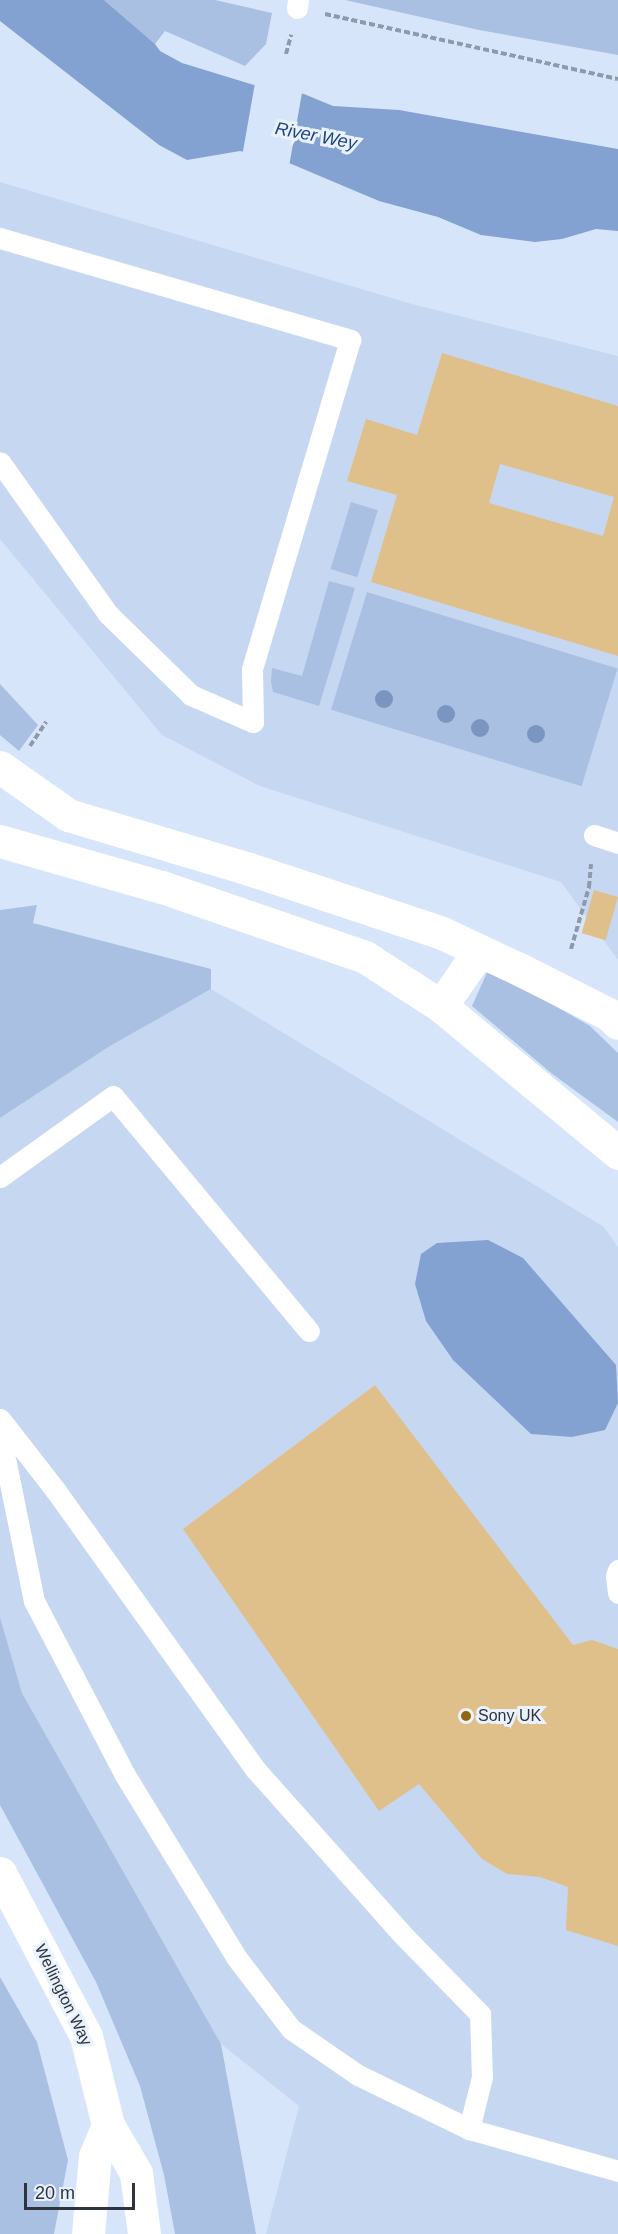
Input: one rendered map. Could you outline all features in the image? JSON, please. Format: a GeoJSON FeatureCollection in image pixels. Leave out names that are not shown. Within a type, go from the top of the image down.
{"type":"FeatureCollection","features":[{"type":"Feature","properties":{"kind":"street"},"geometry":{"type":"LineString","coordinates":[[12,761],[68,815],[249,869],[442,933],[615,1015]]}},
{"type":"Feature","properties":{"kind":"street"},"geometry":{"type":"LineString","coordinates":[[0,842],[162,887],[365,957],[441,1006],[618,1153]]}},
{"type":"Feature","properties":{"kind":"street"},"geometry":{"type":"LineString","coordinates":[[441,1006],[479,951]]}},
{"type":"Feature","properties":{"kind":"street","name":"Wellington Way"},"geometry":{"type":"LineString","coordinates":[[0,1873],[86,2036],[108,2125],[136,2173],[144,2234]]}},
{"type":"Feature","properties":{"kind":"street"},"geometry":{"type":"LineString","coordinates":[[88,2234],[95,2156],[108,2125]]}},
{"type":"Feature","properties":{"kind":"lane"},"geometry":{"type":"LineString","coordinates":[[0,238],[350,340],[252,669],[253,722],[191,695],[108,614],[0,462]]}},
{"type":"Feature","properties":{"kind":"lane"},"geometry":{"type":"LineString","coordinates":[[593,843],[618,843]]}},
{"type":"Feature","properties":{"kind":"lane"},"geometry":{"type":"LineString","coordinates":[[0,1177],[113,1096],[309,1331]]}},
{"type":"Feature","properties":{"kind":"lane"},"geometry":{"type":"LineString","coordinates":[[0,1419],[56,1491],[255,1769],[400,1932],[480,2014],[482,2077],[469,2129]]}},
{"type":"Feature","properties":{"kind":"lane"},"geometry":{"type":"LineString","coordinates":[[0,1434],[34,1601],[125,1775],[236,1957],[291,2029],[358,2075],[469,2129],[618,2171]]}},
{"type":"Feature","properties":{"kind":"lane"},"geometry":{"type":"LineString","coordinates":[[618,1570],[616,1576],[618,1593]]}},
{"type":"Feature","properties":{"kind":"path"},"geometry":{"type":"LineString","coordinates":[[298,4],[618,79]]}},
{"type":"Feature","properties":{"kind":"path"},"geometry":{"type":"LineString","coordinates":[[12,761],[46,722]]}},
{"type":"Feature","properties":{"kind":"path"},"geometry":{"type":"LineString","coordinates":[[571,949],[589,887],[593,843]]}},
{"type":"Feature","properties":{"kind":"shaded area"},"geometry":{"type":"Polygon","coordinates":[[[104,0],[215,0],[272,13],[266,44],[245,66],[165,31],[155,44],[104,0]]]}},
{"type":"Feature","properties":{"kind":"shaded area"},"geometry":{"type":"Polygon","coordinates":[[[345,0],[618,0],[618,55],[479,30],[345,0]]]}},
{"type":"Feature","properties":{"kind":"shaded area"},"geometry":{"type":"Polygon","coordinates":[[[0,182],[412,304],[618,356],[618,960],[561,882],[260,786],[162,735],[0,539],[0,182]]]}},
{"type":"Feature","properties":{"kind":"shaded area"},"geometry":{"type":"Polygon","coordinates":[[[351,502],[378,510],[357,577],[331,569],[351,502]]]}},
{"type":"Feature","properties":{"kind":"shaded area"},"geometry":{"type":"Polygon","coordinates":[[[329,581],[355,588],[319,706],[273,692],[272,668],[302,676],[329,581]]]}},
{"type":"Feature","properties":{"kind":"shaded area"},"geometry":{"type":"Polygon","coordinates":[[[367,592],[618,669],[582,786],[331,710],[367,592]]]}},
{"type":"Feature","properties":{"kind":"shaded area"},"geometry":{"type":"Polygon","coordinates":[[[0,684],[38,725],[19,751],[0,735],[0,684]]]}},
{"type":"Feature","properties":{"kind":"shaded area"},"geometry":{"type":"Polygon","coordinates":[[[37,905],[33,923],[211,969],[211,989],[110,1046],[0,1118],[0,910],[37,905]]]}},
{"type":"Feature","properties":{"kind":"shaded area"},"geometry":{"type":"Polygon","coordinates":[[[489,968],[590,1026],[618,1053],[618,1122],[551,1073],[472,1006],[489,968]]]}},
{"type":"Feature","properties":{"kind":"shaded area"},"geometry":{"type":"Polygon","coordinates":[[[211,989],[604,1227],[618,1247],[618,2234],[266,2234],[299,2106],[221,2044],[22,1693],[0,1617],[0,1118],[110,1046],[211,989]]]}},
{"type":"Feature","properties":{"kind":"shaded area"},"geometry":{"type":"Polygon","coordinates":[[[0,1617],[22,1693],[221,2044],[256,2234],[175,2234],[164,2175],[140,2086],[96,1982],[0,1805],[0,1617]]]}},
{"type":"Feature","properties":{"kind":"shaded area"},"geometry":{"type":"Polygon","coordinates":[[[0,1977],[37,2042],[68,2160],[54,2234],[0,2234],[0,1977]]]}},
{"type":"Feature","properties":{"kind":"water","name":"River Wey"},"geometry":{"type":"Polygon","coordinates":[[[0,0],[104,0],[155,44],[160,51],[182,63],[254,85],[304,94],[333,106],[399,110],[618,149],[618,231],[596,229],[562,239],[535,242],[481,235],[438,217],[379,201],[289,163],[240,151],[187,160],[159,145],[0,21],[0,0]]]}},
{"type":"Feature","properties":{"kind":"water"},"geometry":{"type":"Polygon","coordinates":[[[488,1240],[523,1258],[616,1365],[618,1403],[605,1430],[572,1437],[531,1434],[453,1360],[426,1321],[415,1284],[421,1254],[437,1243],[488,1240]]]}},
{"type":"Feature","properties":{"kind":"pier"},"geometry":{"type":"Polygon","coordinates":[[[255,83],[302,91],[290,163],[242,155],[255,83]]]}},
{"type":"Feature","properties":{"kind":"building"},"geometry":{"type":"Polygon","coordinates":[[[442,353],[618,406],[618,656],[371,582],[397,495],[347,481],[366,419],[417,435],[442,353]],[[500,464],[489,503],[603,536],[614,497],[500,464]]]}},
{"type":"Feature","properties":{"kind":"building"},"geometry":{"type":"Polygon","coordinates":[[[594,890],[618,897],[606,940],[582,933],[594,890]]]}},
{"type":"Feature","properties":{"kind":"building","name":"Sony UK"},"geometry":{"type":"Polygon","coordinates":[[[375,1385],[573,1645],[592,1640],[618,1649],[618,1946],[566,1930],[568,1887],[540,1877],[507,1874],[482,1859],[419,1784],[379,1811],[183,1529],[375,1385]]]}},
{"type":"Feature","properties":{"kind":"place","name":"Sony UK"},"geometry":{"type":"Point","coordinates":[466,1716]}}]}
